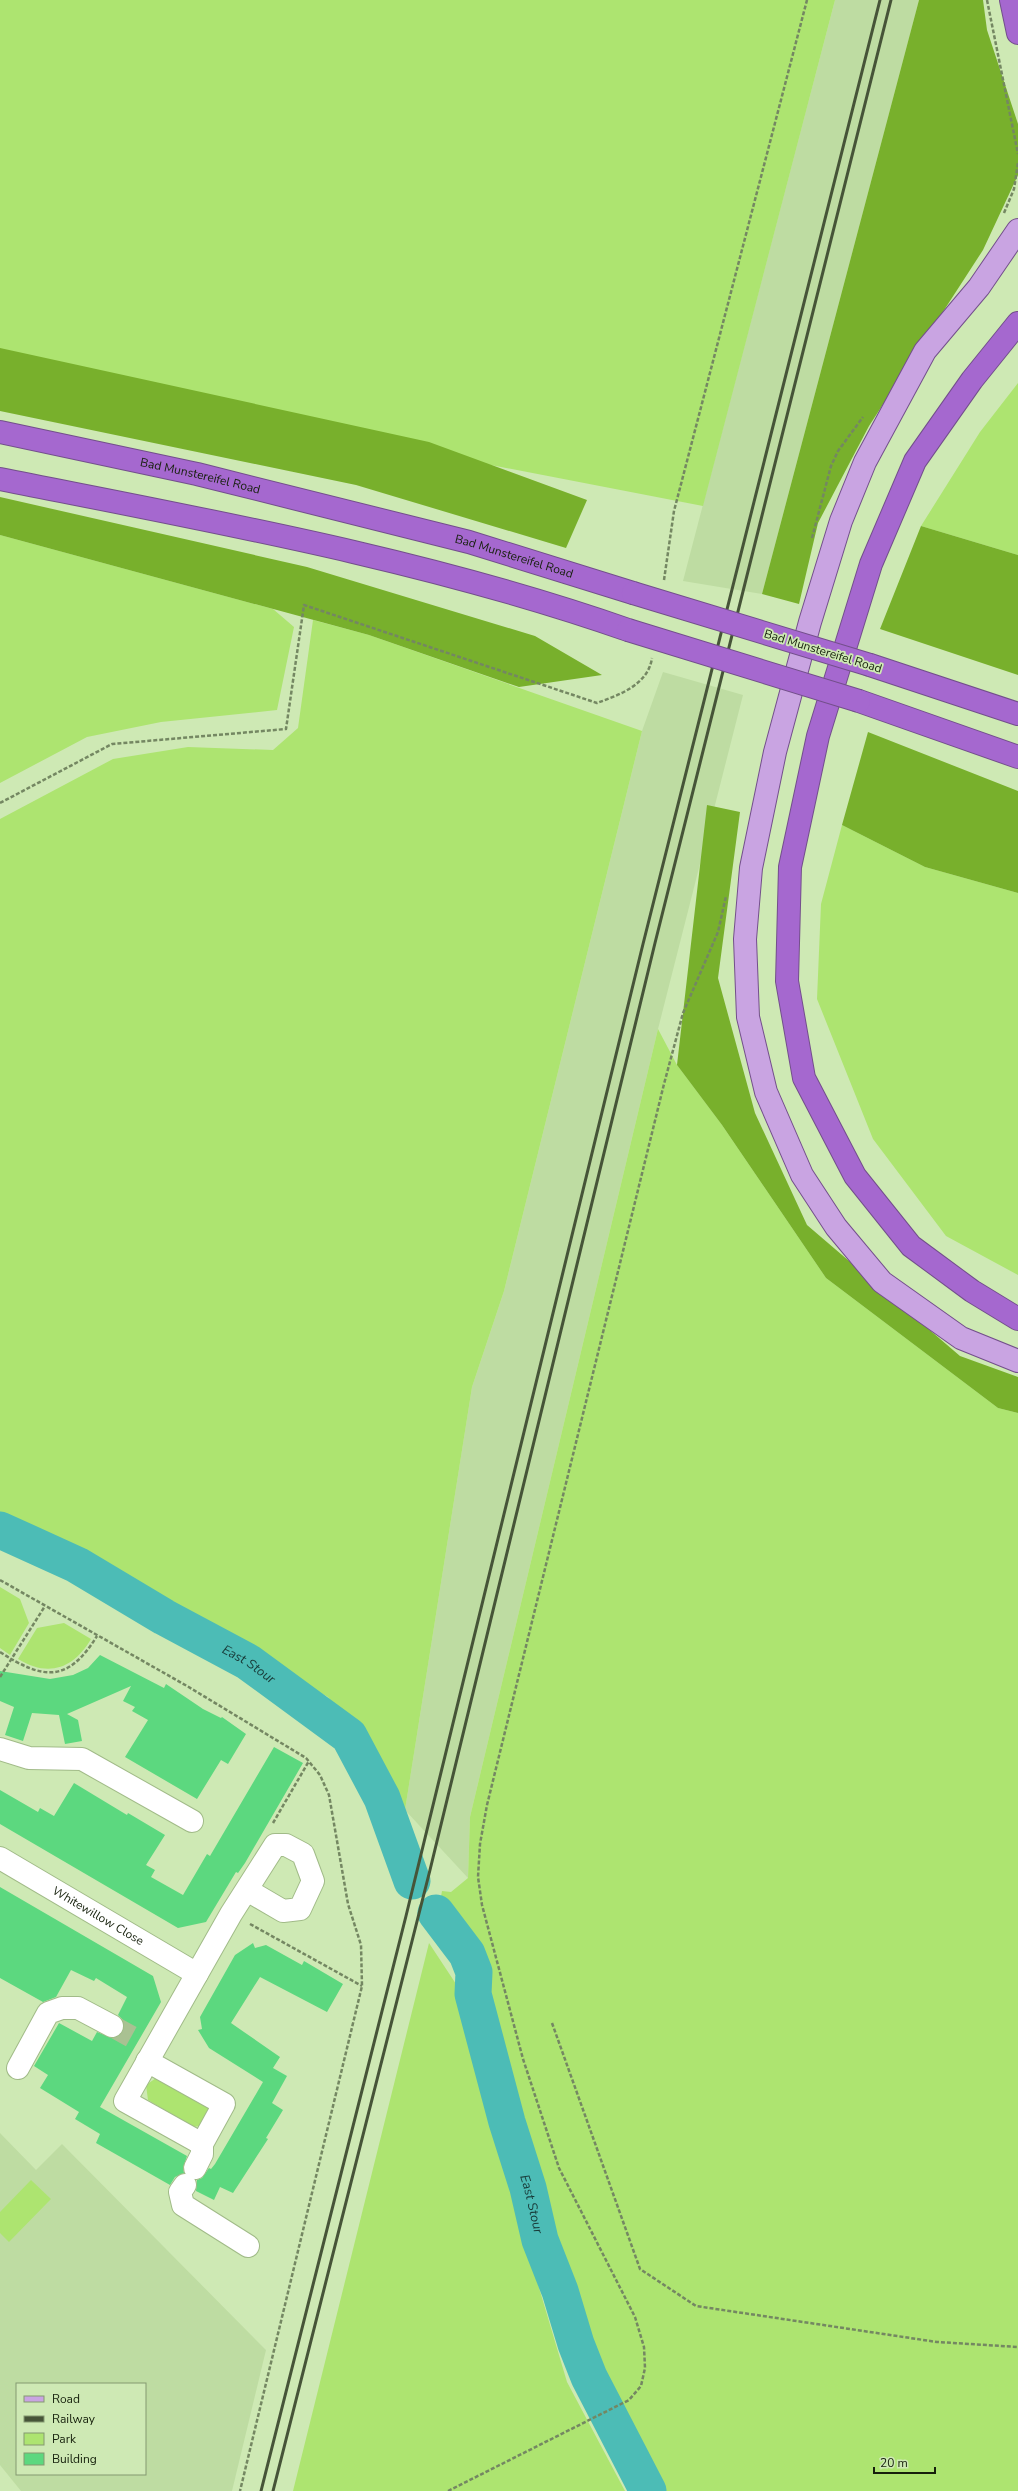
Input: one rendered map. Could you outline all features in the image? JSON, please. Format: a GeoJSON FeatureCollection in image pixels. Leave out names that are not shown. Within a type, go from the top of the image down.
{"type":"FeatureCollection","features":[{"type":"Feature","properties":{"kind":"highway"},"geometry":{"type":"LineString","coordinates":[[1011,0],[1018,34]]}},
{"type":"Feature","properties":{"kind":"highway"},"geometry":{"type":"LineString","coordinates":[[1018,323],[972,380],[915,461],[870,564],[818,736],[790,867],[787,981],[804,1078],[855,1176],[911,1246],[972,1291],[1018,1319]]}},
{"type":"Feature","properties":{"kind":"highway","name":"Bad Munstereifel Road"},"geometry":{"type":"LineString","coordinates":[[0,432],[197,474],[469,542],[870,665],[1018,714]]}},
{"type":"Feature","properties":{"kind":"highway"},"geometry":{"type":"LineString","coordinates":[[0,479],[185,516],[448,574],[562,607],[628,630],[859,701],[1018,757]]}},
{"type":"Feature","properties":{"kind":"main road"},"geometry":{"type":"LineString","coordinates":[[1018,230],[979,287],[925,351],[865,462],[841,521],[810,622],[775,752],[751,868],[745,940],[748,1017],[766,1092],[802,1175],[810,1188],[836,1227],[882,1282],[960,1338],[1018,1361]]}},
{"type":"Feature","properties":{"kind":"street"},"geometry":{"type":"LineString","coordinates":[[1,1750],[29,1758],[82,1759],[192,1821]]}},
{"type":"Feature","properties":{"kind":"street","name":"Whitewillow Close"},"geometry":{"type":"LineString","coordinates":[[0,1858],[197,1974]]}},
{"type":"Feature","properties":{"kind":"street"},"geometry":{"type":"LineString","coordinates":[[202,2144],[125,2101],[147,2050],[197,1974],[231,1914],[247,1890]]}},
{"type":"Feature","properties":{"kind":"street"},"geometry":{"type":"LineString","coordinates":[[18,2068],[48,2014],[62,2008],[78,2008],[112,2026]]}},
{"type":"Feature","properties":{"kind":"street"},"geometry":{"type":"LineString","coordinates":[[147,2050],[224,2104],[202,2144],[202,2154],[180,2192],[183,2205],[248,2246]]}},
{"type":"Feature","properties":{"kind":"path"},"geometry":{"type":"LineString","coordinates":[[663,582],[674,511],[807,0]]}},
{"type":"Feature","properties":{"kind":"path"},"geometry":{"type":"LineString","coordinates":[[987,0],[1002,85],[1014,129],[1018,154]]}},
{"type":"Feature","properties":{"kind":"path"},"geometry":{"type":"LineString","coordinates":[[0,803],[112,744],[286,729],[304,604],[597,703],[628,692],[651,668],[653,653]]}},
{"type":"Feature","properties":{"kind":"path"},"geometry":{"type":"LineString","coordinates":[[448,2491],[629,2400],[641,2386],[645,2368],[644,2347],[635,2317],[559,2168],[523,2059],[482,1905],[478,1877],[480,1844],[487,1805],[664,1084]]}},
{"type":"Feature","properties":{"kind":"path"},"geometry":{"type":"LineString","coordinates":[[0,1580],[306,1758],[320,1775],[329,1796],[348,1904],[361,1945],[362,1986],[240,2491]]}},
{"type":"Feature","properties":{"kind":"path"},"geometry":{"type":"LineString","coordinates":[[0,1677],[13,1660],[45,1606]]}},
{"type":"Feature","properties":{"kind":"path"},"geometry":{"type":"LineString","coordinates":[[0,1652],[32,1670],[46,1673],[59,1671],[86,1654],[97,1636]]}},
{"type":"Feature","properties":{"kind":"path"},"geometry":{"type":"LineString","coordinates":[[231,1914],[362,1986]]}},
{"type":"Feature","properties":{"kind":"path"},"geometry":{"type":"LineString","coordinates":[[552,2023],[640,2269],[696,2306],[937,2342],[1018,2346]]}},
{"type":"Feature","properties":{"kind":"shaded area"},"geometry":{"type":"Polygon","coordinates":[[[835,0],[919,0],[762,594],[683,581],[835,0]]]}},
{"type":"Feature","properties":{"kind":"shaded area"},"geometry":{"type":"Polygon","coordinates":[[[663,672],[743,695],[658,1029],[470,1817],[468,1878],[405,1810],[472,1387],[504,1291],[642,731],[663,672]]]}},
{"type":"Feature","properties":{"kind":"shaded area"},"geometry":{"type":"Polygon","coordinates":[[[0,2133],[36,2170],[62,2144],[266,2350],[232,2491],[21,2491],[0,2465],[0,2133]]]}},
{"type":"Feature","properties":{"kind":"green space"},"geometry":{"type":"Polygon","coordinates":[[[0,0],[835,0],[703,506],[0,370],[0,0]]]}},
{"type":"Feature","properties":{"kind":"green space"},"geometry":{"type":"Polygon","coordinates":[[[919,0],[983,0],[987,30],[1018,124],[1018,175],[983,250],[869,426],[818,523],[799,604],[762,594],[919,0]]]}},
{"type":"Feature","properties":{"kind":"green space"},"geometry":{"type":"Polygon","coordinates":[[[0,348],[429,442],[587,500],[566,548],[356,485],[0,411],[0,348]]]}},
{"type":"Feature","properties":{"kind":"green space"},"geometry":{"type":"Polygon","coordinates":[[[1018,383],[1018,555],[921,526],[980,432],[1018,383]]]}},
{"type":"Feature","properties":{"kind":"green space"},"geometry":{"type":"Polygon","coordinates":[[[0,497],[307,567],[535,636],[602,675],[519,687],[369,635],[0,535],[0,497]]]}},
{"type":"Feature","properties":{"kind":"green space"},"geometry":{"type":"Polygon","coordinates":[[[921,526],[1018,555],[1018,675],[880,629],[921,526]]]}},
{"type":"Feature","properties":{"kind":"green space"},"geometry":{"type":"Polygon","coordinates":[[[0,535],[273,609],[294,627],[277,710],[161,722],[87,737],[0,783],[0,535]]]}},
{"type":"Feature","properties":{"kind":"green space"},"geometry":{"type":"Polygon","coordinates":[[[313,620],[369,635],[642,731],[504,1291],[472,1387],[405,1810],[328,1697],[0,1515],[0,819],[113,759],[188,747],[273,750],[298,728],[313,620]]]}},
{"type":"Feature","properties":{"kind":"green space"},"geometry":{"type":"Polygon","coordinates":[[[868,732],[1018,791],[1018,893],[925,867],[842,825],[868,732]]]}},
{"type":"Feature","properties":{"kind":"green space"},"geometry":{"type":"Polygon","coordinates":[[[707,805],[740,812],[718,978],[755,1113],[807,1225],[960,1356],[1018,1377],[1018,1413],[998,1408],[826,1278],[722,1125],[677,1065],[707,805]]]}},
{"type":"Feature","properties":{"kind":"green space"},"geometry":{"type":"Polygon","coordinates":[[[842,825],[925,867],[1018,893],[1018,1275],[946,1236],[873,1139],[817,999],[821,904],[842,825]]]}},
{"type":"Feature","properties":{"kind":"green space"},"geometry":{"type":"Polygon","coordinates":[[[658,1029],[677,1065],[722,1125],[826,1278],[998,1408],[1018,1413],[1018,2491],[655,2491],[646,2480],[629,2439],[595,2373],[525,2160],[484,1999],[483,1973],[463,1937],[440,1902],[442,1891],[451,1892],[468,1878],[470,1817],[658,1029]]]}},
{"type":"Feature","properties":{"kind":"green space"},"geometry":{"type":"Polygon","coordinates":[[[0,1587],[20,1599],[29,1623],[10,1655],[0,1648],[0,1587]]]}},
{"type":"Feature","properties":{"kind":"green space"},"geometry":{"type":"Polygon","coordinates":[[[64,1623],[91,1639],[77,1657],[60,1667],[50,1669],[29,1665],[18,1659],[37,1628],[64,1623]]]}},
{"type":"Feature","properties":{"kind":"green space"},"geometry":{"type":"Polygon","coordinates":[[[429,1943],[456,1984],[529,2254],[567,2382],[625,2491],[293,2491],[429,1943]]]}},
{"type":"Feature","properties":{"kind":"green space"},"geometry":{"type":"Polygon","coordinates":[[[159,2076],[211,2107],[200,2126],[193,2127],[148,2100],[146,2085],[159,2076]]]}},
{"type":"Feature","properties":{"kind":"green space"},"geometry":{"type":"Polygon","coordinates":[[[31,2180],[51,2199],[9,2242],[0,2233],[0,2212],[31,2180]]]}},
{"type":"Feature","properties":{"kind":"building"},"geometry":{"type":"Polygon","coordinates":[[[100,1655],[164,1688],[166,1684],[203,1709],[221,1718],[222,1717],[246,1734],[228,1764],[221,1760],[197,1799],[125,1757],[148,1720],[132,1711],[135,1707],[123,1701],[131,1686],[67,1714],[78,1720],[82,1741],[65,1744],[59,1715],[32,1713],[23,1741],[5,1735],[14,1707],[0,1701],[0,1671],[50,1679],[73,1675],[88,1668],[100,1655]]]}},
{"type":"Feature","properties":{"kind":"building"},"geometry":{"type":"Polygon","coordinates":[[[274,1747],[303,1763],[245,1863],[238,1873],[236,1872],[206,1922],[178,1928],[0,1824],[0,1790],[38,1812],[40,1808],[54,1816],[74,1783],[127,1815],[128,1813],[165,1835],[146,1865],[155,1870],[151,1877],[183,1895],[207,1854],[210,1856],[274,1747]]]}},
{"type":"Feature","properties":{"kind":"building"},"geometry":{"type":"Polygon","coordinates":[[[0,1887],[153,1976],[161,2002],[100,2107],[187,2156],[183,2168],[184,2173],[175,2177],[170,2185],[96,2143],[100,2134],[75,2119],[79,2112],[40,2088],[48,2075],[34,2066],[59,2023],[92,2041],[97,2032],[112,2038],[118,2037],[124,2026],[123,2020],[118,2015],[127,1997],[96,1978],[94,1981],[71,1970],[56,1997],[43,2002],[0,1978],[0,1887]]]}},
{"type":"Feature","properties":{"kind":"building"},"geometry":{"type":"Polygon","coordinates":[[[253,1943],[255,1948],[266,1945],[302,1965],[304,1961],[343,1984],[327,2012],[260,1977],[231,2023],[280,2057],[273,2068],[287,2076],[272,2103],[283,2110],[266,2138],[268,2139],[233,2193],[220,2187],[214,2200],[196,2191],[197,2180],[202,2178],[209,2168],[211,2169],[215,2164],[263,2082],[209,2048],[198,2030],[202,2029],[200,2017],[235,1955],[253,1943]]]}},
{"type":"Feature","properties":{"kind":"waterway","name":"East Stour"},"geometry":{"type":"LineString","coordinates":[[0,1530],[77,1565],[164,1617],[248,1662],[349,1736],[382,1798],[412,1881]]}},
{"type":"Feature","properties":{"kind":"waterway","name":"East Stour"},"geometry":{"type":"LineString","coordinates":[[436,1913],[467,1954],[474,1972],[473,1994],[507,2122],[528,2188],[540,2240],[560,2291],[576,2344],[589,2377],[648,2491]]}},
{"type":"Feature","properties":{"kind":"tunnel"},"geometry":{"type":"LineString","coordinates":[[112,2026],[139,2041]]}},
{"type":"Feature","properties":{"kind":"railway"},"geometry":{"type":"LineString","coordinates":[[261,2491],[406,1916],[643,944],[880,0]]}},
{"type":"Feature","properties":{"kind":"railway"},"geometry":{"type":"LineString","coordinates":[[273,2491],[430,1870],[655,943],[891,0]]}}]}
